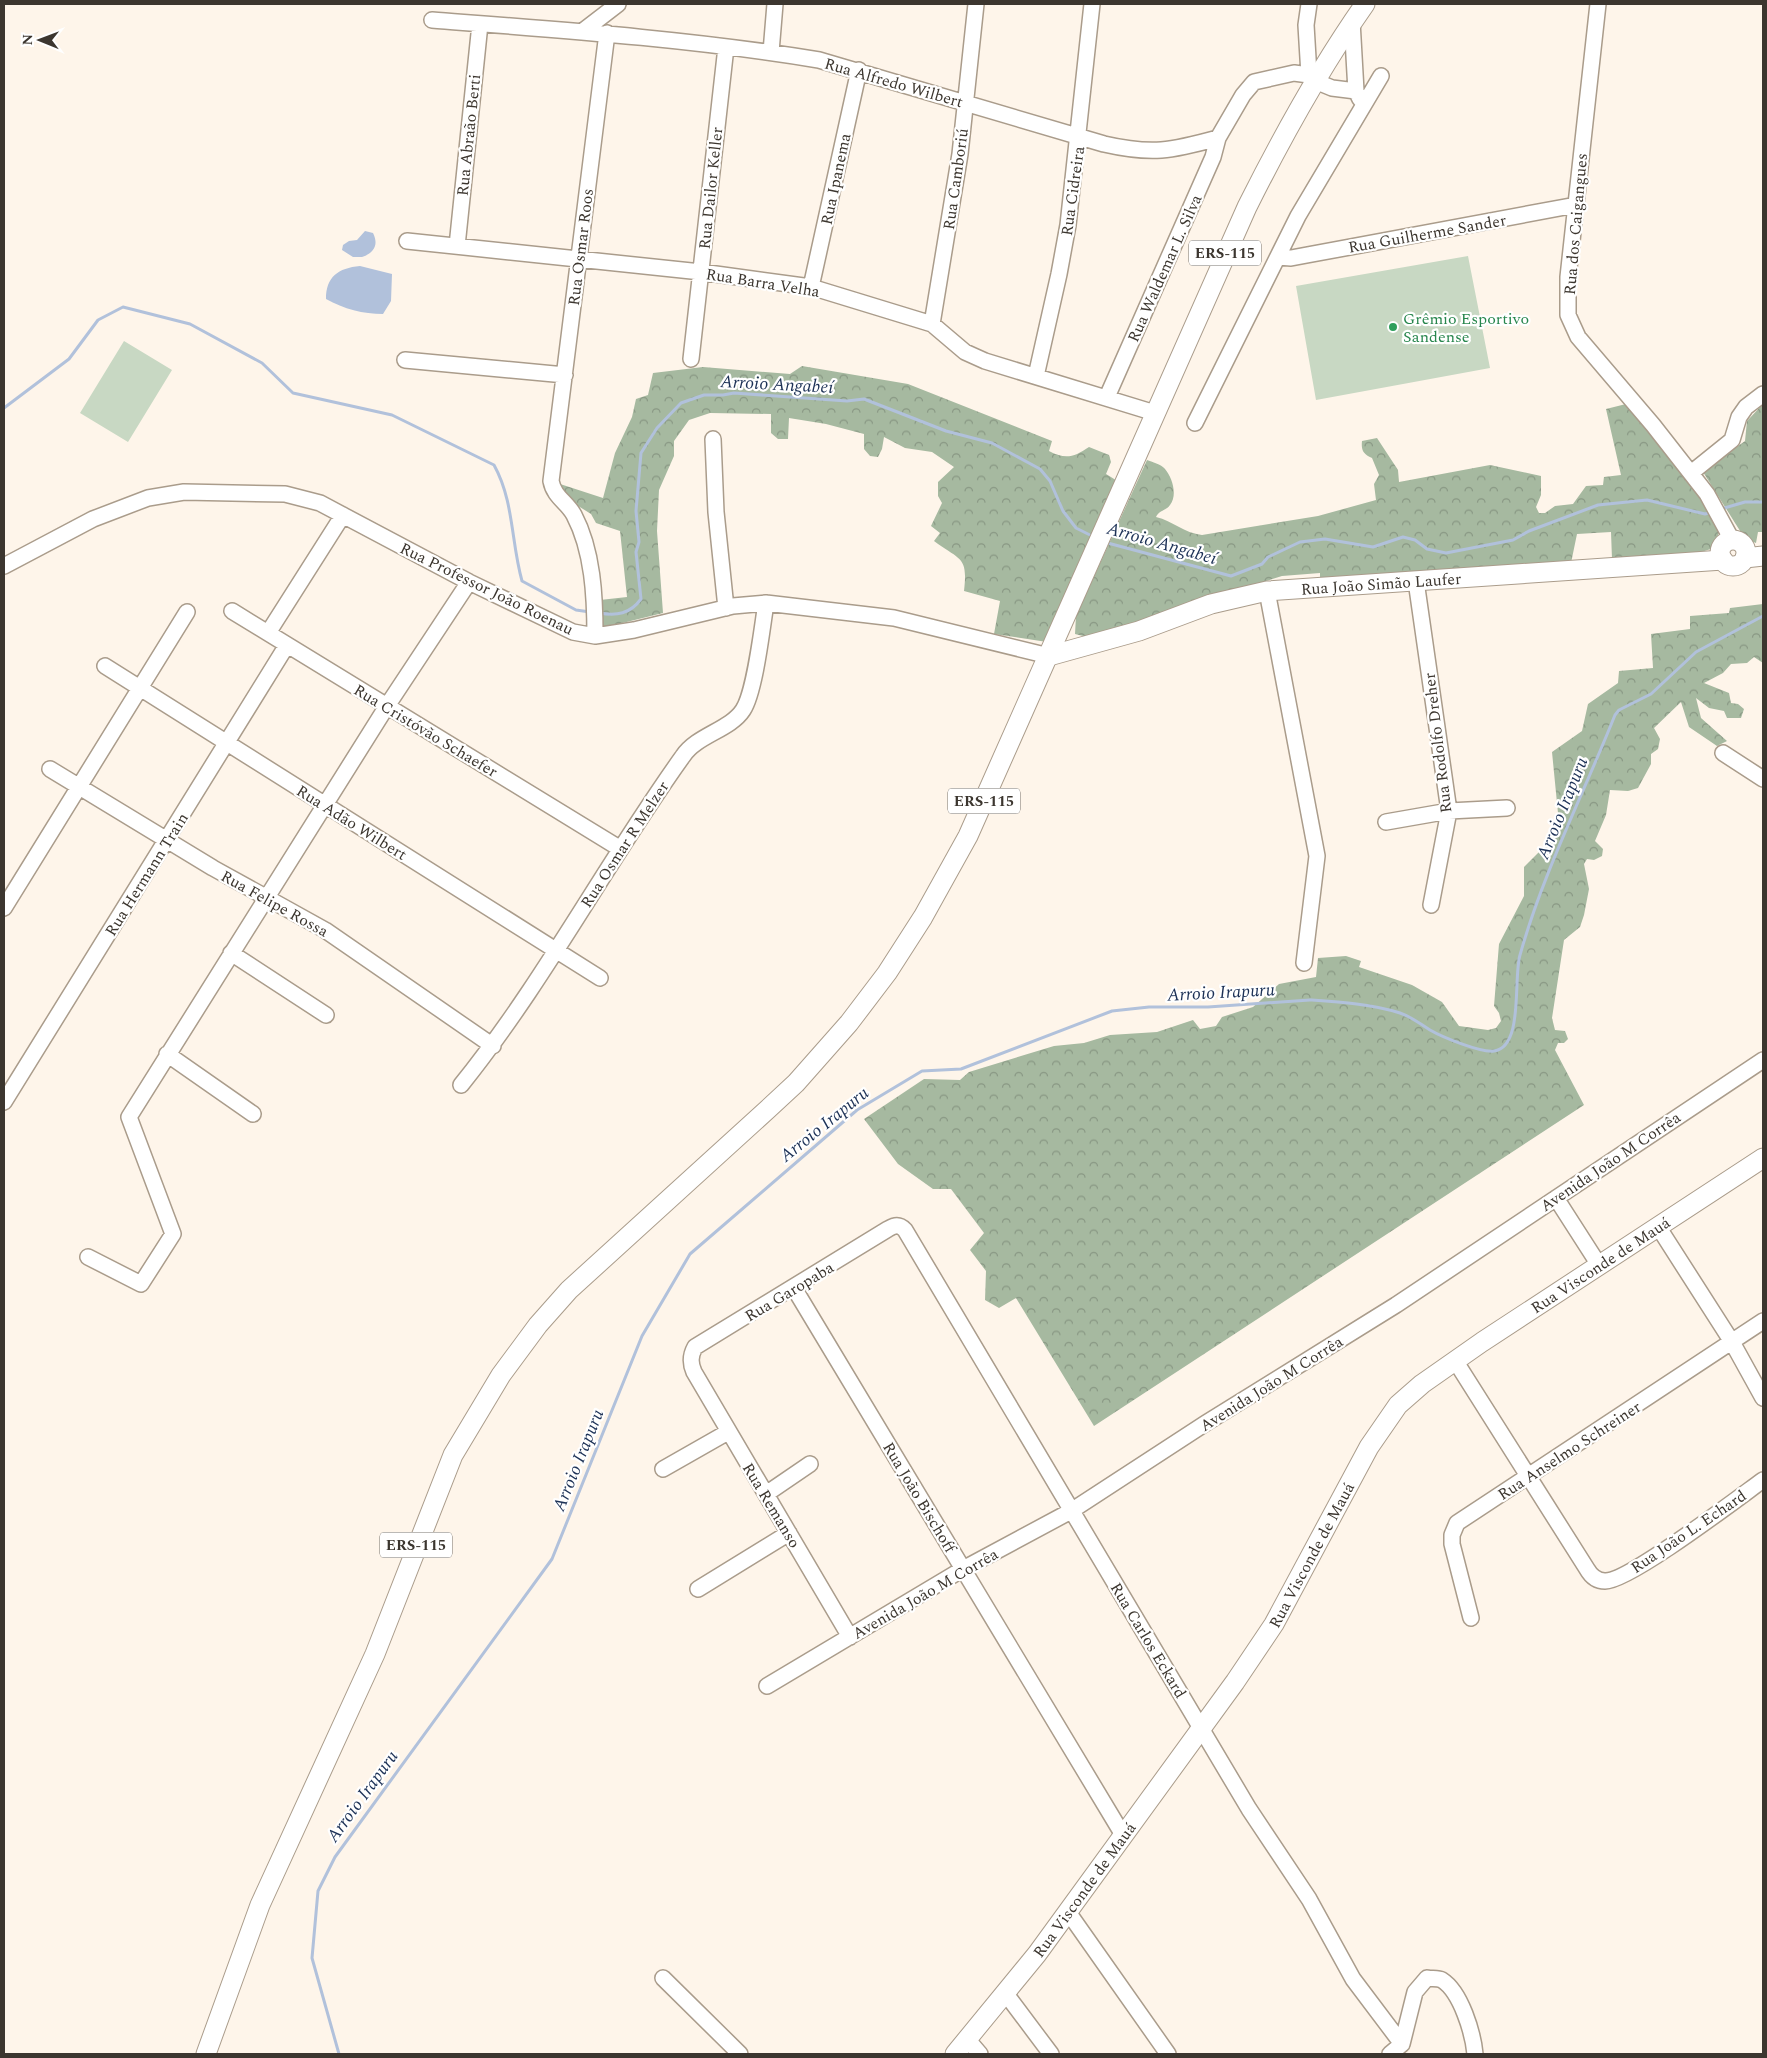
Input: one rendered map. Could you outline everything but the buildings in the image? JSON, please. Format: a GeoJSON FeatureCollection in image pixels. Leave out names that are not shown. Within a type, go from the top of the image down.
{"type":"FeatureCollection","features":[{"type":"Feature","properties":{"kind":"main road","name":"ERS-115"},"geometry":{"type":"LineString","coordinates":[[206,2054],[260,1905],[375,1654],[453,1455],[502,1375],[538,1325],[570,1290],[796,1083],[849,1023],[887,973],[923,917],[968,836],[1242,216],[1312,78],[1365,4]]}},
{"type":"Feature","properties":{"kind":"main road","name":"Rua João Simão Laufer"},"geometry":{"type":"LineString","coordinates":[[1049,656],[1139,631],[1211,604],[1267,591],[1722,560],[1723,545],[1742,545]]}},
{"type":"Feature","properties":{"kind":"main road"},"geometry":{"type":"LineString","coordinates":[[1742,545],[1763,551]]}},
{"type":"Feature","properties":{"kind":"main road","name":"Rua Visconde de Mauá"},"geometry":{"type":"LineString","coordinates":[[955,2054],[1006,1994],[1068,1912],[1274,1624],[1383,1425],[1398,1405],[1411,1393],[1599,1265],[1763,1158]]}},
{"type":"Feature","properties":{"kind":"street"},"geometry":{"type":"LineString","coordinates":[[583,31],[618,4]]}},
{"type":"Feature","properties":{"kind":"street"},"geometry":{"type":"LineString","coordinates":[[771,52],[776,4]]}},
{"type":"Feature","properties":{"kind":"street","name":"Rua Camboriú"},"geometry":{"type":"LineString","coordinates":[[932,324],[966,102],[976,4]]}},
{"type":"Feature","properties":{"kind":"street","name":"Rua Cidreira"},"geometry":{"type":"LineString","coordinates":[[1036,376],[1059,274],[1079,137],[1092,4]]}},
{"type":"Feature","properties":{"kind":"street"},"geometry":{"type":"LineString","coordinates":[[1309,4],[1306,25],[1312,78]]}},
{"type":"Feature","properties":{"kind":"street","name":"Rua dos Caigangues"},"geometry":{"type":"LineString","coordinates":[[1598,4],[1568,277],[1568,303],[1571,325],[1594,358],[1653,424],[1707,494],[1742,545]]}},
{"type":"Feature","properties":{"kind":"street","name":"Rua Alfredo Wilbert"},"geometry":{"type":"LineString","coordinates":[[432,20],[607,33],[771,52],[820,60],[859,70],[1079,137],[1135,151],[1155,152],[1218,138]]}},
{"type":"Feature","properties":{"kind":"street"},"geometry":{"type":"LineString","coordinates":[[1352,22],[1356,91],[1364,105]]}},
{"type":"Feature","properties":{"kind":"street","name":"Rua Abraão Berti"},"geometry":{"type":"LineString","coordinates":[[457,246],[480,24]]}},
{"type":"Feature","properties":{"kind":"street","name":"Rua Osmar Roos"},"geometry":{"type":"LineString","coordinates":[[595,636],[591,572],[580,530],[574,515],[552,489],[551,481],[556,461],[578,258],[607,33]]}},
{"type":"Feature","properties":{"kind":"street","name":"Rua Dailor Keller"},"geometry":{"type":"LineString","coordinates":[[691,359],[726,47]]}},
{"type":"Feature","properties":{"kind":"street","name":"Rua Ipanema"},"geometry":{"type":"LineString","coordinates":[[811,287],[859,70]]}},
{"type":"Feature","properties":{"kind":"street"},"geometry":{"type":"LineString","coordinates":[[1218,138],[1250,84],[1286,74],[1312,78],[1337,89],[1356,91]]}},
{"type":"Feature","properties":{"kind":"street"},"geometry":{"type":"LineString","coordinates":[[1195,423],[1298,216],[1381,76]]}},
{"type":"Feature","properties":{"kind":"street","name":"Rua Waldemar L. Silva"},"geometry":{"type":"LineString","coordinates":[[1107,397],[1213,157],[1218,138]]}},
{"type":"Feature","properties":{"kind":"street","name":"Rua Guilherme Sander"},"geometry":{"type":"LineString","coordinates":[[1278,256],[1291,258],[1317,254],[1576,205]]}},
{"type":"Feature","properties":{"kind":"street","name":"Rua Barra Velha"},"geometry":{"type":"LineString","coordinates":[[407,241],[701,272],[811,287],[932,324],[965,352],[985,361],[1155,413]]}},
{"type":"Feature","properties":{"kind":"street"},"geometry":{"type":"LineString","coordinates":[[405,360],[565,375]]}},
{"type":"Feature","properties":{"kind":"street"},"geometry":{"type":"LineString","coordinates":[[1690,473],[1732,440],[1739,417],[1746,407],[1763,394]]}},
{"type":"Feature","properties":{"kind":"street"},"geometry":{"type":"LineString","coordinates":[[713,439],[716,512],[726,608]]}},
{"type":"Feature","properties":{"kind":"street","name":"Rua Professor João Roenau"},"geometry":{"type":"LineString","coordinates":[[4,566],[93,519],[148,498],[184,492],[285,494],[320,503],[469,582],[573,632],[595,636],[634,630],[726,608],[766,603],[894,618],[1049,656]]}},
{"type":"Feature","properties":{"kind":"street"},"geometry":{"type":"LineString","coordinates":[[268,633],[343,515]]}},
{"type":"Feature","properties":{"kind":"street","name":"Rua Rodolfo Dreher"},"geometry":{"type":"LineString","coordinates":[[1416,581],[1449,811],[1431,905]]}},
{"type":"Feature","properties":{"kind":"street"},"geometry":{"type":"LineString","coordinates":[[88,1257],[141,1284],[173,1234],[129,1117],[387,706],[469,582]]}},
{"type":"Feature","properties":{"kind":"street"},"geometry":{"type":"LineString","coordinates":[[1267,591],[1317,856],[1304,964]]}},
{"type":"Feature","properties":{"kind":"street","name":"Rua Osmar R Melzer"},"geometry":{"type":"LineString","coordinates":[[461,1085],[493,1046],[556,950],[619,848],[686,752],[743,710],[752,683],[766,603]]}},
{"type":"Feature","properties":{"kind":"street"},"geometry":{"type":"LineString","coordinates":[[4,908],[80,788],[187,612]]}},
{"type":"Feature","properties":{"kind":"street","name":"Rua Cristóvão Schaefer"},"geometry":{"type":"LineString","coordinates":[[232,612],[619,848]]}},
{"type":"Feature","properties":{"kind":"street","name":"Rua Hermann Train"},"geometry":{"type":"LineString","coordinates":[[4,1102],[287,645]]}},
{"type":"Feature","properties":{"kind":"street","name":"Rua Adão Wilbert"},"geometry":{"type":"LineString","coordinates":[[105,666],[600,978]]}},
{"type":"Feature","properties":{"kind":"street"},"geometry":{"type":"LineString","coordinates":[[1723,753],[1763,779]]}},
{"type":"Feature","properties":{"kind":"street","name":"Rua Felipe Rossa"},"geometry":{"type":"LineString","coordinates":[[50,769],[167,841],[325,930],[493,1046]]}},
{"type":"Feature","properties":{"kind":"street"},"geometry":{"type":"LineString","coordinates":[[1386,822],[1449,811],[1507,808]]}},
{"type":"Feature","properties":{"kind":"street"},"geometry":{"type":"LineString","coordinates":[[231,953],[326,1015]]}},
{"type":"Feature","properties":{"kind":"street"},"geometry":{"type":"LineString","coordinates":[[167,1054],[253,1114]]}},
{"type":"Feature","properties":{"kind":"street","name":"Avenida João M Corrêa"},"geometry":{"type":"LineString","coordinates":[[767,1686],[963,1569],[1071,1511],[1206,1423],[1396,1305],[1763,1060]]}},
{"type":"Feature","properties":{"kind":"street"},"geometry":{"type":"LineString","coordinates":[[1556,1198],[1599,1265]]}},
{"type":"Feature","properties":{"kind":"street","name":"Rua Garopaba"},"geometry":{"type":"LineString","coordinates":[[694,1372],[690,1363],[691,1354],[695,1347],[895,1225],[905,1230]]}},
{"type":"Feature","properties":{"kind":"street"},"geometry":{"type":"LineString","coordinates":[[1658,1228],[1732,1342],[1763,1398]]}},
{"type":"Feature","properties":{"kind":"street","name":"Rua Carlos Eckard"},"geometry":{"type":"LineString","coordinates":[[905,1230],[1249,1809],[1309,1899],[1352,1979],[1402,2044]]}},
{"type":"Feature","properties":{"kind":"street","name":"Rua João Bischoff"},"geometry":{"type":"LineString","coordinates":[[794,1288],[1123,1835]]}},
{"type":"Feature","properties":{"kind":"street","name":"Rua Anselmo Schreiner"},"geometry":{"type":"LineString","coordinates":[[1471,1618],[1452,1544],[1454,1529],[1467,1516],[1763,1321]]}},
{"type":"Feature","properties":{"kind":"street"},"geometry":{"type":"LineString","coordinates":[[1456,1362],[1530,1476]]}},
{"type":"Feature","properties":{"kind":"street","name":"Rua Remanso"},"geometry":{"type":"LineString","coordinates":[[694,1372],[850,1637]]}},
{"type":"Feature","properties":{"kind":"street"},"geometry":{"type":"LineString","coordinates":[[663,1469],[728,1432]]}},
{"type":"Feature","properties":{"kind":"street"},"geometry":{"type":"LineString","coordinates":[[766,1494],[810,1464]]}},
{"type":"Feature","properties":{"kind":"street","name":"Rua João L. Echard"},"geometry":{"type":"LineString","coordinates":[[1530,1476],[1587,1569],[1597,1580],[1606,1582],[1619,1577],[1653,1557],[1763,1480]]}},
{"type":"Feature","properties":{"kind":"street"},"geometry":{"type":"LineString","coordinates":[[698,1589],[790,1533]]}},
{"type":"Feature","properties":{"kind":"street"},"geometry":{"type":"LineString","coordinates":[[1068,1912],[1168,2054]]}},
{"type":"Feature","properties":{"kind":"street"},"geometry":{"type":"LineString","coordinates":[[663,1978],[740,2054]]}},
{"type":"Feature","properties":{"kind":"street"},"geometry":{"type":"LineString","coordinates":[[1390,2054],[1402,2044],[1415,1992],[1426,1978],[1441,1979],[1452,1990],[1464,2010],[1476,2054]]}},
{"type":"Feature","properties":{"kind":"street"},"geometry":{"type":"LineString","coordinates":[[1006,1994],[1051,2054]]}},
{"type":"Feature","properties":{"kind":"street"},"geometry":{"type":"LineString","coordinates":[[968,2040],[980,2054]]}},
{"type":"Feature","properties":{"kind":"green space","name":"Grêmio Esportivo Sandense"},"geometry":{"type":"Polygon","coordinates":[[[1468,256],[1490,368],[1316,400],[1296,286],[1468,256]]]}},
{"type":"Feature","properties":{"kind":"green space"},"geometry":{"type":"Polygon","coordinates":[[[124,341],[172,370],[128,442],[80,413],[124,341]]]}},
{"type":"Feature","properties":{"kind":"green space"},"geometry":{"type":"Polygon","coordinates":[[[802,366],[908,384],[1052,441],[1049,451],[1060,456],[1074,455],[1089,447],[1109,455],[1111,462],[1106,474],[1119,482],[1047,642],[994,634],[1000,601],[964,591],[965,571],[961,560],[934,541],[940,533],[931,526],[942,503],[938,496],[938,482],[954,467],[932,452],[905,448],[884,437],[882,449],[878,457],[870,456],[864,449],[864,434],[826,424],[789,418],[788,439],[778,439],[771,433],[771,414],[710,413],[689,420],[674,441],[674,456],[659,490],[657,531],[663,613],[598,629],[600,600],[627,597],[620,531],[596,523],[591,514],[567,499],[557,483],[603,498],[615,453],[632,417],[636,399],[648,395],[653,373],[703,367],[790,374],[802,366]]]}},
{"type":"Feature","properties":{"kind":"green space"},"geometry":{"type":"Polygon","coordinates":[[[1626,404],[1702,499],[1719,532],[1714,548],[1698,553],[1612,559],[1611,532],[1577,534],[1571,563],[1320,581],[1320,573],[1282,576],[1087,637],[1075,634],[1076,616],[1147,460],[1159,464],[1168,472],[1174,491],[1174,496],[1168,507],[1156,517],[1190,532],[1202,535],[1318,516],[1376,500],[1374,484],[1379,475],[1372,458],[1366,455],[1362,449],[1362,441],[1377,438],[1398,470],[1399,482],[1490,465],[1541,476],[1541,495],[1536,507],[1539,513],[1545,513],[1555,506],[1573,504],[1586,486],[1603,485],[1604,477],[1621,475],[1606,409],[1626,404]]]}},
{"type":"Feature","properties":{"kind":"green space"},"geometry":{"type":"Polygon","coordinates":[[[1763,404],[1763,532],[1758,532],[1756,543],[1748,540],[1742,534],[1703,472],[1745,441],[1747,421],[1763,404]]]}},
{"type":"Feature","properties":{"kind":"green space"},"geometry":{"type":"Polygon","coordinates":[[[1763,604],[1763,663],[1754,657],[1747,663],[1731,664],[1723,673],[1704,683],[1729,693],[1731,703],[1738,704],[1744,709],[1741,718],[1727,718],[1724,711],[1709,708],[1696,698],[1701,718],[1727,741],[1717,746],[1689,727],[1681,702],[1654,728],[1660,739],[1658,749],[1651,754],[1651,764],[1638,788],[1628,791],[1610,790],[1606,815],[1595,841],[1603,849],[1602,856],[1594,860],[1587,859],[1584,864],[1589,889],[1584,915],[1580,927],[1564,940],[1552,1018],[1555,1030],[1565,1031],[1568,1039],[1564,1043],[1558,1043],[1555,1050],[1584,1105],[1094,1426],[1016,1298],[999,1308],[985,1300],[986,1271],[970,1250],[984,1233],[951,1189],[933,1189],[898,1164],[864,1119],[924,1079],[960,1080],[969,1072],[1054,1046],[1084,1043],[1110,1035],[1157,1032],[1193,1020],[1200,1029],[1216,1026],[1222,1017],[1253,1007],[1279,984],[1316,977],[1318,958],[1346,956],[1361,961],[1359,967],[1412,985],[1442,1002],[1459,1026],[1488,1030],[1496,1028],[1501,1021],[1499,1013],[1494,1006],[1499,944],[1524,896],[1524,867],[1548,843],[1558,813],[1552,752],[1582,731],[1588,704],[1618,683],[1619,671],[1653,668],[1651,634],[1690,629],[1690,616],[1729,613],[1730,608],[1763,604]]]}},
{"type":"Feature","properties":{"kind":"water"},"geometry":{"type":"Polygon","coordinates":[[[365,231],[373,233],[376,241],[370,253],[362,257],[353,257],[342,250],[343,245],[349,241],[357,240],[365,231]]]}},
{"type":"Feature","properties":{"kind":"water"},"geometry":{"type":"Polygon","coordinates":[[[360,266],[392,274],[391,301],[383,314],[354,310],[326,299],[328,285],[335,275],[345,269],[360,266]]]}},
{"type":"Feature","properties":{"kind":"waterway","name":"Arroio Angabeí"},"geometry":{"type":"LineString","coordinates":[[4,408],[69,359],[98,320],[123,307],[190,324],[262,363],[293,393],[392,415],[494,465],[509,507],[522,581],[576,610],[590,612]]}},
{"type":"Feature","properties":{"kind":"waterway","name":"Arroio Angabeí"},"geometry":{"type":"LineString","coordinates":[[599,613],[623,613],[632,608],[641,599],[636,552],[639,542],[636,511],[641,453],[657,428],[681,403],[704,395],[734,393],[847,401],[864,399],[946,431],[992,443],[1040,469],[1050,481],[1063,511],[1076,528],[1094,537]]}},
{"type":"Feature","properties":{"kind":"waterway","name":"Arroio Angabeí"},"geometry":{"type":"LineString","coordinates":[[1104,542],[1231,576],[1262,564],[1268,557],[1300,542],[1325,539],[1373,547],[1403,537],[1415,540],[1427,549],[1446,553],[1513,540],[1529,531],[1598,505],[1647,500],[1705,514],[1713,512]]}},
{"type":"Feature","properties":{"kind":"waterway","name":"Arroio Angabeí"},"geometry":{"type":"LineString","coordinates":[[1721,509],[1745,502],[1763,502]]}},
{"type":"Feature","properties":{"kind":"waterway","name":"Arroio Irapuru"},"geometry":{"type":"LineString","coordinates":[[339,2054],[312,1958],[318,1891],[335,1857],[552,1559],[642,1336],[690,1254],[857,1110],[922,1071],[961,1069],[1112,1011],[1149,1007],[1208,1007],[1310,1000],[1367,1005],[1400,1013],[1436,1033],[1480,1050],[1494,1051],[1503,1047],[1510,1038],[1514,1025],[1518,966],[1529,924],[1552,864],[1615,715],[1619,710],[1651,694],[1696,652],[1763,616]]}},
{"type":"Feature","properties":{"kind":"place","name":"Grêmio Esportivo Sandense"},"geometry":{"type":"Point","coordinates":[1393,327]}}]}
